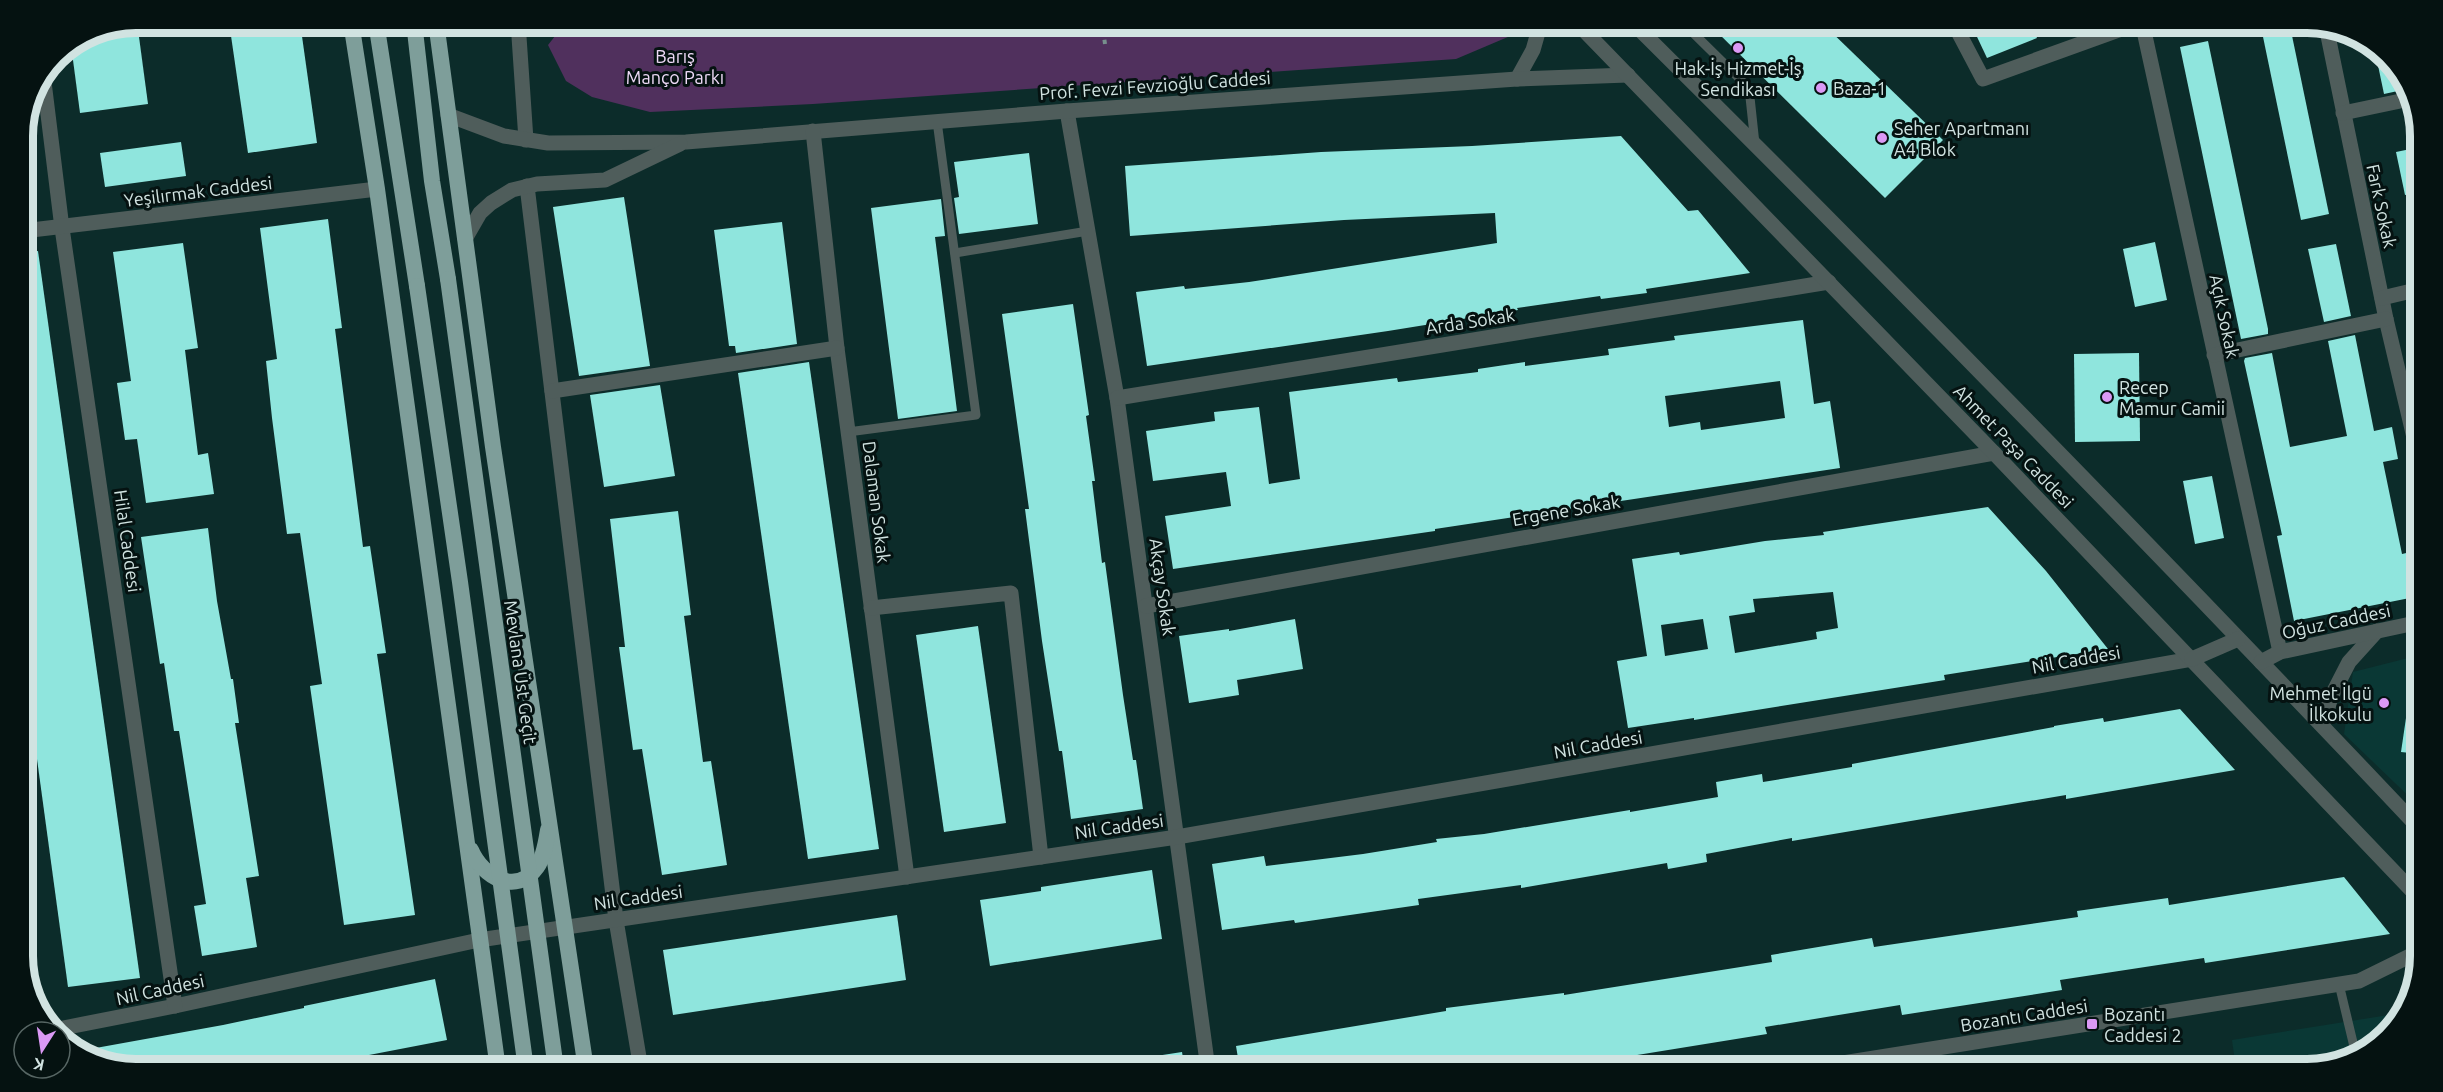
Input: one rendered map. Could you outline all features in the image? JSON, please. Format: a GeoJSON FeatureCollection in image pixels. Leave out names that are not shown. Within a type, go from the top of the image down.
{"type":"FeatureCollection","features":[{"type":"Feature","properties":{"kind":"highway"},"geometry":{"type":"LineString","coordinates":[[353,33],[377,189],[496,1059]]}},
{"type":"Feature","properties":{"kind":"highway"},"geometry":{"type":"LineString","coordinates":[[378,33],[462,593],[525,1059]]}},
{"type":"Feature","properties":{"kind":"highway","name":"Mevlana Üst Geçit"},"geometry":{"type":"LineString","coordinates":[[415,33],[432,181],[448,279],[554,1059]]}},
{"type":"Feature","properties":{"kind":"highway"},"geometry":{"type":"LineString","coordinates":[[437,33],[495,458],[584,1059]]}},
{"type":"Feature","properties":{"kind":"highway"},"geometry":{"type":"LineString","coordinates":[[465,838],[477,865],[493,878],[510,882],[522,880],[537,867],[544,850],[550,823]]}},
{"type":"Feature","properties":{"kind":"street"},"geometry":{"type":"LineString","coordinates":[[519,33],[526,140]]}},
{"type":"Feature","properties":{"kind":"street"},"geometry":{"type":"LineString","coordinates":[[1517,79],[1533,50],[1538,33]]}},
{"type":"Feature","properties":{"kind":"street","name":"Ahmet Paşa Caddesi"},"geometry":{"type":"LineString","coordinates":[[1587,33],[1994,453],[2410,887]]}},
{"type":"Feature","properties":{"kind":"street","name":"Ahmet Paşa Caddesi"},"geometry":{"type":"LineString","coordinates":[[1643,33],[1755,144],[2323,725],[2410,818]]}},
{"type":"Feature","properties":{"kind":"street"},"geometry":{"type":"LineString","coordinates":[[1959,33],[1983,79],[2111,33]]}},
{"type":"Feature","properties":{"kind":"street","name":"Açık Sokak"},"geometry":{"type":"LineString","coordinates":[[2144,33],[2280,652]]}},
{"type":"Feature","properties":{"kind":"street","name":"Fark Sokak"},"geometry":{"type":"LineString","coordinates":[[2327,35],[2386,319],[2410,421]]}},
{"type":"Feature","properties":{"kind":"street","name":"Prof. Fevzi Fevzioğlu Caddesi"},"geometry":{"type":"LineString","coordinates":[[448,115],[485,130],[548,143],[686,142],[1067,111],[1517,79],[1628,75]]}},
{"type":"Feature","properties":{"kind":"street","name":"Hilal Caddesi"},"geometry":{"type":"LineString","coordinates":[[45,89],[62,228],[175,1006]]}},
{"type":"Feature","properties":{"kind":"street"},"geometry":{"type":"LineString","coordinates":[[2343,113],[2404,100]]}},
{"type":"Feature","properties":{"kind":"street","name":"Akçay Sokak"},"geometry":{"type":"LineString","coordinates":[[1067,111],[1117,398],[1207,1059]]}},
{"type":"Feature","properties":{"kind":"street","name":"Dalaman Sokak"},"geometry":{"type":"LineString","coordinates":[[813,131],[837,348],[907,877]]}},
{"type":"Feature","properties":{"kind":"street"},"geometry":{"type":"LineString","coordinates":[[465,239],[476,219],[491,203],[512,190],[526,186],[605,180],[686,142]]}},
{"type":"Feature","properties":{"kind":"street"},"geometry":{"type":"LineString","coordinates":[[526,186],[616,920],[639,1059]]}},
{"type":"Feature","properties":{"kind":"street","name":"Yeşilırmak Caddesi"},"geometry":{"type":"LineString","coordinates":[[33,230],[377,189]]}},
{"type":"Feature","properties":{"kind":"street","name":"Arda Sokak"},"geometry":{"type":"LineString","coordinates":[[1117,398],[1829,282]]}},
{"type":"Feature","properties":{"kind":"street"},"geometry":{"type":"LineString","coordinates":[[2382,298],[2410,291]]}},
{"type":"Feature","properties":{"kind":"street"},"geometry":{"type":"LineString","coordinates":[[2214,355],[2386,319]]}},
{"type":"Feature","properties":{"kind":"street"},"geometry":{"type":"LineString","coordinates":[[552,391],[837,348]]}},
{"type":"Feature","properties":{"kind":"street","name":"Ergene Sokak"},"geometry":{"type":"LineString","coordinates":[[1146,606],[1994,453]]}},
{"type":"Feature","properties":{"kind":"street"},"geometry":{"type":"LineString","coordinates":[[872,608],[1011,593],[1041,857]]}},
{"type":"Feature","properties":{"kind":"street","name":"Oğuz Caddesi"},"geometry":{"type":"LineString","coordinates":[[2261,662],[2280,652],[2410,624]]}},
{"type":"Feature","properties":{"kind":"street"},"geometry":{"type":"LineString","coordinates":[[2323,725],[2331,696],[2349,662],[2377,631]]}},
{"type":"Feature","properties":{"kind":"street","name":"Nil Caddesi"},"geometry":{"type":"LineString","coordinates":[[72,1026],[479,939],[1177,837],[2192,659],[2238,639]]}},
{"type":"Feature","properties":{"kind":"street","name":"Bozantı Caddesi"},"geometry":{"type":"LineString","coordinates":[[1873,1059],[2359,981],[2410,956]]}},
{"type":"Feature","properties":{"kind":"lane"},"geometry":{"type":"LineString","coordinates":[[1693,33],[1749,88],[1755,144]]}},
{"type":"Feature","properties":{"kind":"lane"},"geometry":{"type":"LineString","coordinates":[[848,432],[976,415],[937,121]]}},
{"type":"Feature","properties":{"kind":"lane"},"geometry":{"type":"LineString","coordinates":[[955,253],[1088,231]]}},
{"type":"Feature","properties":{"kind":"lane"},"geometry":{"type":"LineString","coordinates":[[2339,984],[2354,1047]]}},
{"type":"Feature","properties":{"kind":"path"},"geometry":{"type":"LineString","coordinates":[[1104,33],[1105,44]]}},
{"type":"Feature","properties":{"kind":"shaded area","name":"Mehmet İlgü İlkokulu"},"geometry":{"type":"Polygon","coordinates":[[[2410,658],[2410,797],[2344,734],[2353,672],[2410,658]]]}},
{"type":"Feature","properties":{"kind":"shaded area"},"geometry":{"type":"Polygon","coordinates":[[[2392,1014],[2380,1029],[2364,1042],[2340,1054],[2321,1058],[2235,1059],[2232,1040],[2392,1014]]]}},
{"type":"Feature","properties":{"kind":"green space","name":"Barış Manço Parkı"},"geometry":{"type":"Polygon","coordinates":[[[557,33],[1517,33],[1456,59],[813,104],[650,112],[592,97],[566,81],[548,45],[557,33]]]}},
{"type":"Feature","properties":{"kind":"building"},"geometry":{"type":"Polygon","coordinates":[[[138,33],[148,104],[80,113],[72,55],[103,38],[138,33]]]}},
{"type":"Feature","properties":{"kind":"building"},"geometry":{"type":"Polygon","coordinates":[[[231,33],[302,33],[317,143],[248,153],[231,33]]]}},
{"type":"Feature","properties":{"kind":"building"},"geometry":{"type":"Polygon","coordinates":[[[1718,33],[1832,33],[1943,140],[1885,198],[1718,33]]]}},
{"type":"Feature","properties":{"kind":"building"},"geometry":{"type":"Polygon","coordinates":[[[1975,33],[2035,33],[2037,38],[1987,58],[1975,33]]]}},
{"type":"Feature","properties":{"kind":"building"},"geometry":{"type":"Polygon","coordinates":[[[2262,33],[2291,33],[2329,214],[2301,220],[2262,33]]]}},
{"type":"Feature","properties":{"kind":"building"},"geometry":{"type":"Polygon","coordinates":[[[2208,41],[2268,329],[2268,334],[2241,339],[2180,47],[2208,41]]]}},
{"type":"Feature","properties":{"kind":"building"},"geometry":{"type":"Polygon","coordinates":[[[2377,60],[2389,73],[2399,91],[2384,94],[2377,60]]]}},
{"type":"Feature","properties":{"kind":"building"},"geometry":{"type":"Polygon","coordinates":[[[1621,136],[1688,211],[1698,210],[1750,273],[1646,289],[1647,293],[1601,299],[1600,296],[1517,308],[1518,310],[1388,331],[1147,366],[1136,292],[1249,282],[1497,243],[1495,213],[1344,220],[1130,236],[1125,166],[1321,152],[1472,146],[1621,136]]]}},
{"type":"Feature","properties":{"kind":"building"},"geometry":{"type":"Polygon","coordinates":[[[181,142],[186,176],[105,187],[100,153],[181,142]]]}},
{"type":"Feature","properties":{"kind":"building"},"geometry":{"type":"Polygon","coordinates":[[[2410,149],[2410,194],[2405,195],[2396,152],[2410,149]]]}},
{"type":"Feature","properties":{"kind":"building"},"geometry":{"type":"Polygon","coordinates":[[[1029,153],[1038,224],[959,234],[954,198],[959,197],[954,162],[1029,153]]]}},
{"type":"Feature","properties":{"kind":"building"},"geometry":{"type":"Polygon","coordinates":[[[624,197],[650,366],[579,376],[553,207],[624,197]]]}},
{"type":"Feature","properties":{"kind":"building"},"geometry":{"type":"Polygon","coordinates":[[[941,199],[945,236],[935,237],[957,411],[898,419],[871,208],[941,199]]]}},
{"type":"Feature","properties":{"kind":"building"},"geometry":{"type":"Polygon","coordinates":[[[328,219],[342,328],[335,329],[363,547],[370,546],[386,653],[377,654],[415,915],[344,925],[310,686],[322,684],[300,533],[287,534],[272,418],[266,361],[277,359],[260,228],[328,219]]]}},
{"type":"Feature","properties":{"kind":"building"},"geometry":{"type":"Polygon","coordinates":[[[782,222],[797,344],[736,353],[735,346],[729,346],[714,230],[782,222]]]}},
{"type":"Feature","properties":{"kind":"building"},"geometry":{"type":"Polygon","coordinates":[[[2155,242],[2167,300],[2135,307],[2123,249],[2155,242]]]}},
{"type":"Feature","properties":{"kind":"building"},"geometry":{"type":"Polygon","coordinates":[[[183,243],[198,348],[185,350],[198,455],[208,453],[214,494],[146,503],[137,439],[125,440],[117,383],[131,381],[113,252],[183,243]]]}},
{"type":"Feature","properties":{"kind":"building"},"geometry":{"type":"Polygon","coordinates":[[[2336,244],[2351,316],[2324,322],[2308,249],[2336,244]]]}},
{"type":"Feature","properties":{"kind":"building"},"geometry":{"type":"Polygon","coordinates":[[[38,251],[140,978],[68,987],[33,730],[33,252],[38,251]]]}},
{"type":"Feature","properties":{"kind":"building"},"geometry":{"type":"Polygon","coordinates":[[[1073,304],[1089,415],[1086,416],[1095,481],[1092,481],[1102,563],[1105,562],[1133,760],[1136,760],[1143,809],[1071,819],[1062,751],[1059,751],[1042,641],[1025,509],[1029,509],[1002,314],[1073,304]]]}},
{"type":"Feature","properties":{"kind":"building"},"geometry":{"type":"Polygon","coordinates":[[[1803,320],[1814,404],[1830,401],[1840,468],[1173,569],[1165,516],[1231,506],[1226,472],[1153,481],[1146,431],[1215,421],[1214,412],[1259,407],[1269,484],[1300,479],[1289,392],[1397,378],[1398,382],[1478,372],[1478,369],[1525,362],[1525,366],[1609,355],[1608,349],[1675,340],[1674,336],[1803,320]],[[1780,381],[1665,396],[1669,427],[1700,422],[1701,430],[1785,418],[1780,381]]]}},
{"type":"Feature","properties":{"kind":"building"},"geometry":{"type":"Polygon","coordinates":[[[2355,335],[2374,431],[2392,427],[2398,459],[2383,462],[2402,554],[2410,552],[2410,598],[2294,621],[2277,536],[2282,535],[2244,361],[2245,358],[2272,353],[2290,447],[2347,436],[2328,341],[2355,335]]]}},
{"type":"Feature","properties":{"kind":"building","name":"Recep Mamur Camii"},"geometry":{"type":"Polygon","coordinates":[[[2139,353],[2140,441],[2075,442],[2074,354],[2139,353]]]}},
{"type":"Feature","properties":{"kind":"building"},"geometry":{"type":"Polygon","coordinates":[[[809,362],[879,849],[808,859],[738,373],[809,362]]]}},
{"type":"Feature","properties":{"kind":"building"},"geometry":{"type":"Polygon","coordinates":[[[660,385],[675,476],[604,487],[590,395],[660,385]]]}},
{"type":"Feature","properties":{"kind":"building"},"geometry":{"type":"Polygon","coordinates":[[[2212,476],[2224,538],[2195,544],[2183,481],[2212,476]]]}},
{"type":"Feature","properties":{"kind":"building"},"geometry":{"type":"Polygon","coordinates":[[[1988,507],[2046,571],[2108,649],[1944,675],[1945,680],[1694,720],[1694,718],[1628,728],[1617,661],[1647,656],[1632,559],[1679,552],[1680,555],[1765,541],[1824,535],[1823,532],[1988,507]],[[1833,592],[1753,599],[1755,612],[1729,616],[1735,653],[1817,639],[1816,632],[1838,628],[1833,592]],[[1703,619],[1661,625],[1665,656],[1708,649],[1703,619]]]}},
{"type":"Feature","properties":{"kind":"building"},"geometry":{"type":"Polygon","coordinates":[[[678,511],[691,615],[684,616],[703,762],[711,761],[727,865],[662,875],[642,749],[633,750],[619,647],[625,647],[610,519],[678,511]]]}},
{"type":"Feature","properties":{"kind":"building"},"geometry":{"type":"Polygon","coordinates":[[[208,528],[217,601],[231,679],[233,679],[239,723],[235,723],[259,876],[246,878],[257,947],[202,956],[194,906],[206,904],[179,731],[174,731],[164,663],[160,664],[141,537],[208,528]]]}},
{"type":"Feature","properties":{"kind":"building"},"geometry":{"type":"Polygon","coordinates":[[[1295,619],[1303,669],[1237,680],[1239,695],[1189,703],[1179,636],[1229,629],[1229,631],[1295,619]]]}},
{"type":"Feature","properties":{"kind":"building"},"geometry":{"type":"Polygon","coordinates":[[[978,626],[1006,823],[944,832],[916,635],[978,626]]]}},
{"type":"Feature","properties":{"kind":"building"},"geometry":{"type":"Polygon","coordinates":[[[2180,709],[2235,770],[2066,799],[2066,795],[1792,841],[1792,838],[1706,854],[1707,862],[1668,869],[1667,863],[1521,888],[1521,885],[1418,899],[1419,905],[1295,923],[1294,920],[1222,930],[1212,864],[1264,856],[1266,866],[1363,854],[1437,842],[1436,839],[1484,834],[1630,810],[1630,812],[1718,797],[1716,782],[1762,774],[1763,782],[1852,767],[1852,764],[2054,726],[2103,718],[2104,722],[2180,709]]]}},
{"type":"Feature","properties":{"kind":"building"},"geometry":{"type":"Polygon","coordinates":[[[2406,718],[2410,719],[2410,753],[2401,752],[2406,718]]]}},
{"type":"Feature","properties":{"kind":"building"},"geometry":{"type":"Polygon","coordinates":[[[1152,870],[1162,939],[990,966],[980,900],[1041,891],[1041,887],[1152,870]]]}},
{"type":"Feature","properties":{"kind":"building"},"geometry":{"type":"Polygon","coordinates":[[[2344,877],[2390,934],[2205,963],[2204,958],[2060,980],[2062,990],[1902,1015],[1900,1005],[1765,1027],[1767,1034],[1613,1059],[1238,1059],[1236,1046],[1446,1011],[1446,1008],[1564,993],[1564,995],[1772,962],[1771,955],[1872,938],[1874,947],[2078,917],[2077,911],[2168,898],[2169,905],[2344,877]]]}},
{"type":"Feature","properties":{"kind":"building"},"geometry":{"type":"Polygon","coordinates":[[[897,915],[906,980],[673,1015],[663,950],[897,915]]]}},
{"type":"Feature","properties":{"kind":"building"},"geometry":{"type":"Polygon","coordinates":[[[435,979],[447,1040],[369,1055],[370,1059],[136,1059],[116,1057],[91,1049],[223,1025],[304,1008],[304,1006],[435,979]]]}},
{"type":"Feature","properties":{"kind":"building"},"geometry":{"type":"Polygon","coordinates":[[[1182,1052],[1183,1059],[1136,1059],[1182,1052]]]}},
{"type":"Feature","properties":{"kind":"place","name":"Hak-İş Hizmet-İş Sendikası"},"geometry":{"type":"Point","coordinates":[1738,48]}},
{"type":"Feature","properties":{"kind":"place","name":"Baza-1"},"geometry":{"type":"Point","coordinates":[1821,88]}},
{"type":"Feature","properties":{"kind":"place","name":"Seher Apartmanı A4 Blok"},"geometry":{"type":"Point","coordinates":[1882,138]}},
{"type":"Feature","properties":{"kind":"place","name":"Recep Mamur Camii"},"geometry":{"type":"Point","coordinates":[2107,397]}},
{"type":"Feature","properties":{"kind":"place","name":"Mehmet İlgü İlkokulu"},"geometry":{"type":"Point","coordinates":[2384,703]}},
{"type":"Feature","properties":{"kind":"place","name":"Bozantı Caddesi 2"},"geometry":{"type":"Point","coordinates":[2092,1024]}}]}
